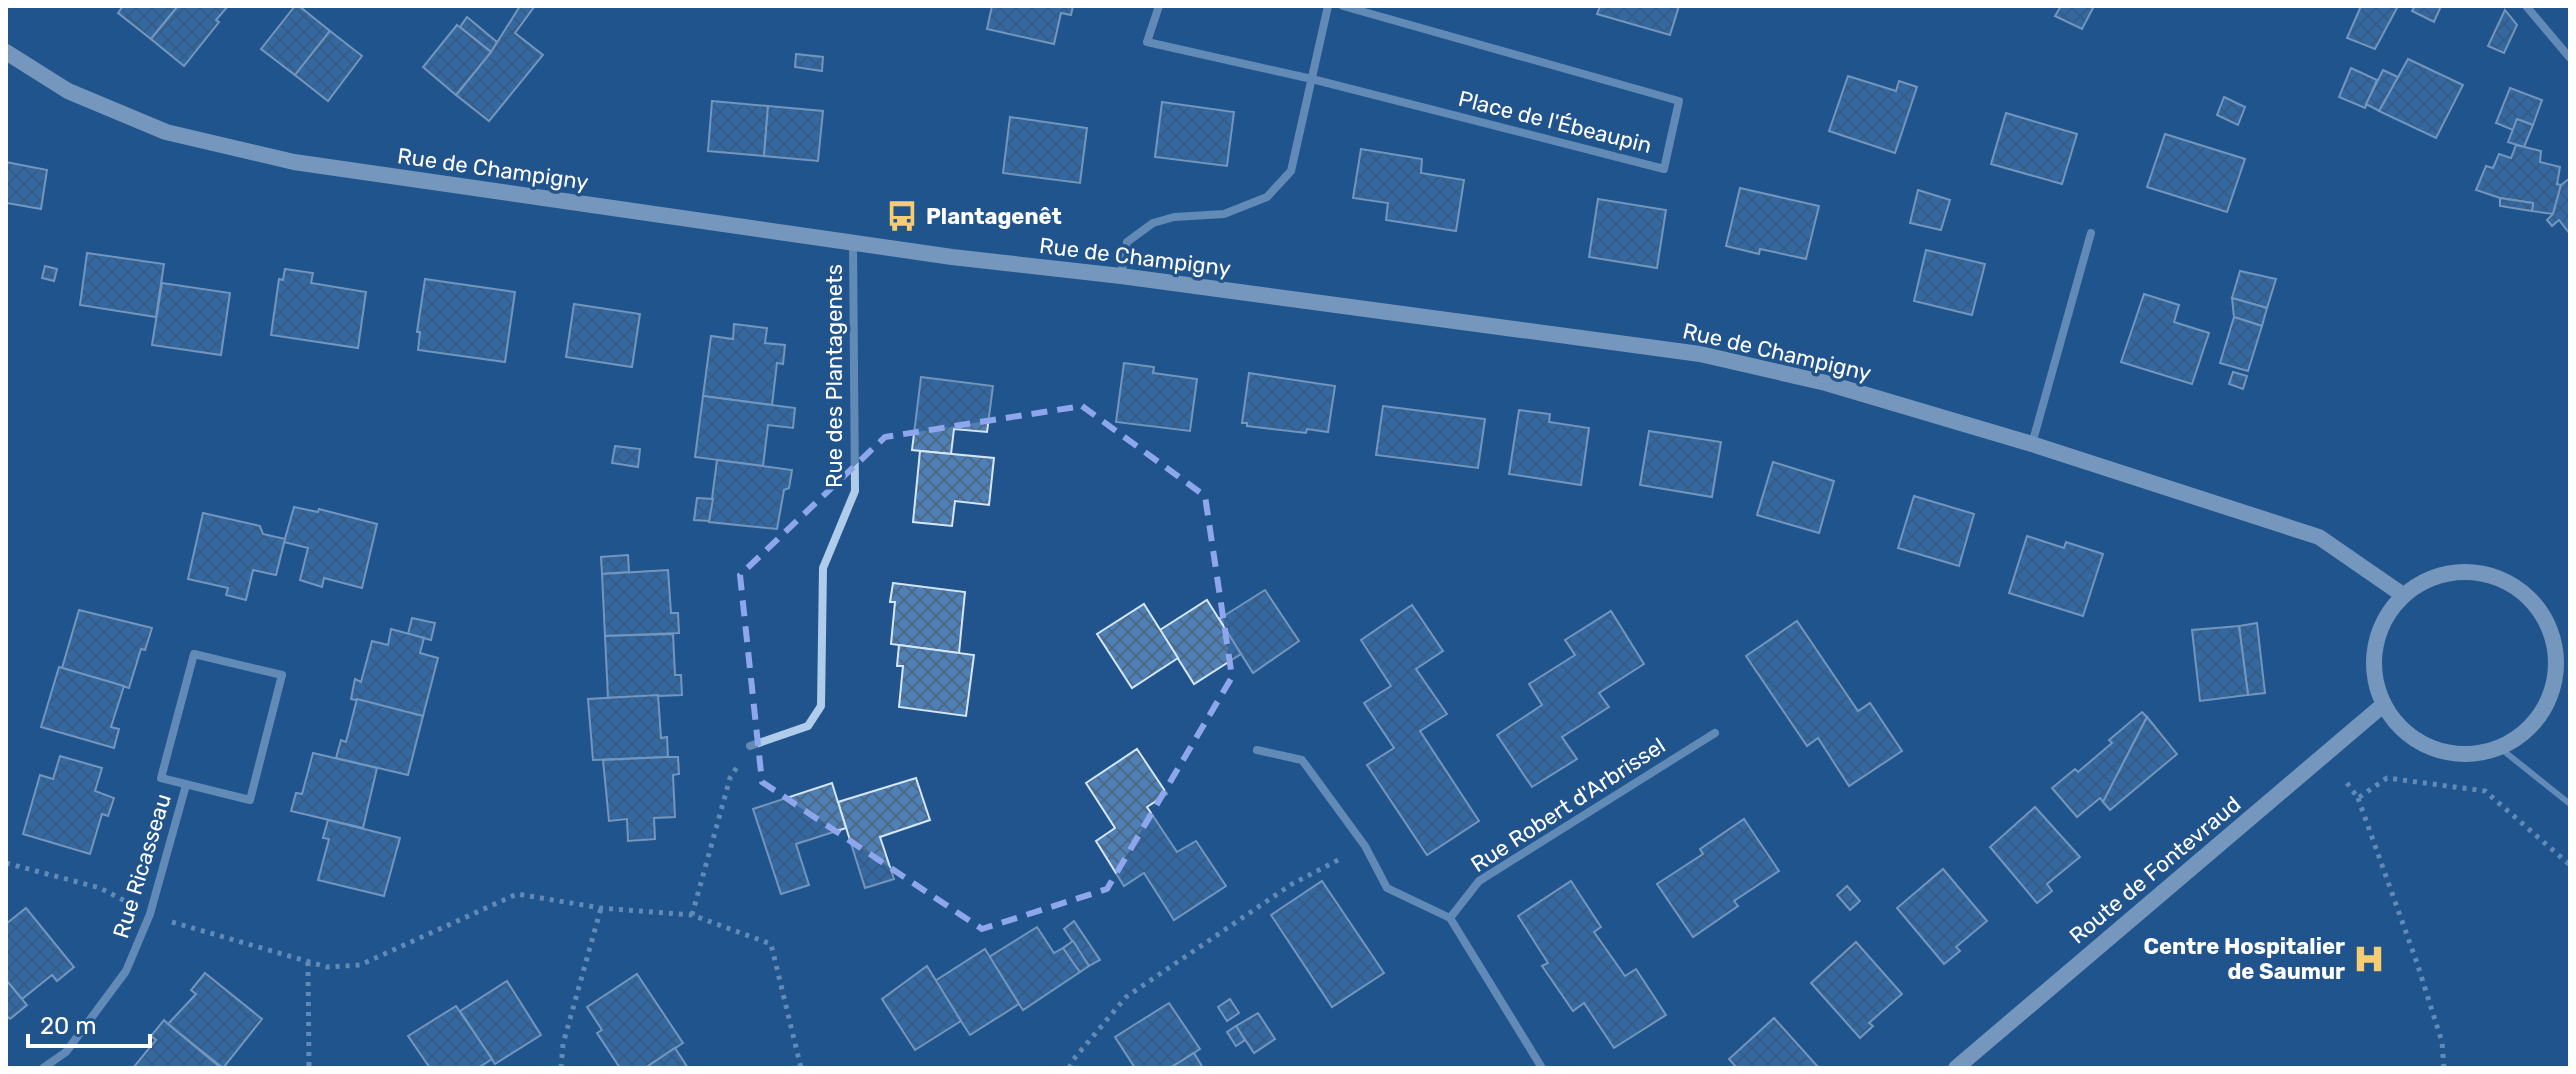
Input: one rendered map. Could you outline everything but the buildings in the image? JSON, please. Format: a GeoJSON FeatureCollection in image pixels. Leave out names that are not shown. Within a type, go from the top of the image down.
{"type":"FeatureCollection","features":[{"type":"Feature","properties":{"kind":"street","name":"Place de l'Ébeaupin"},"geometry":{"type":"LineString","coordinates":[[1159,6],[1147,42],[1312,79],[1664,169],[1679,101],[1343,6]]}},
{"type":"Feature","properties":{"kind":"street"},"geometry":{"type":"LineString","coordinates":[[1121,276],[1127,242],[1153,223],[1174,217],[1224,214],[1267,197],[1291,171],[1328,6]]}},
{"type":"Feature","properties":{"kind":"street"},"geometry":{"type":"LineString","coordinates":[[2526,6],[2570,58]]}},
{"type":"Feature","properties":{"kind":"street","name":"Rue de Champigny"},"geometry":{"type":"LineString","coordinates":[[6,52],[68,91],[166,132],[294,162],[853,243],[1700,354],[1826,383],[2032,444],[2319,537],[2403,595]]}},
{"type":"Feature","properties":{"kind":"street"},"geometry":{"type":"LineString","coordinates":[[2032,444],[2091,233]]}},
{"type":"Feature","properties":{"kind":"street","name":"Rue des Plantagenets"},"geometry":{"type":"LineString","coordinates":[[750,746],[808,726],[821,706],[823,568],[855,491],[853,243]]}},
{"type":"Feature","properties":{"kind":"street"},"geometry":{"type":"LineString","coordinates":[[2471,572],[2506,581],[2535,604],[2562,634],[2548,702],[2528,729],[2500,748],[2473,755],[2446,753],[2421,744],[2399,727],[2383,705],[2374,677],[2374,647],[2385,619],[2403,595],[2435,576],[2471,572]]}},
{"type":"Feature","properties":{"kind":"street","name":"Rue Ricasseau"},"geometry":{"type":"LineString","coordinates":[[194,654],[282,675],[250,800],[186,785],[161,778],[194,654]]}},
{"type":"Feature","properties":{"kind":"street","name":"Route de Fontevraud"},"geometry":{"type":"LineString","coordinates":[[1956,1068],[2383,705]]}},
{"type":"Feature","properties":{"kind":"street","name":"Rue Robert d'Arbrissel"},"geometry":{"type":"LineString","coordinates":[[1450,918],[1479,881],[1715,733]]}},
{"type":"Feature","properties":{"kind":"street"},"geometry":{"type":"LineString","coordinates":[[1257,750],[1302,760],[1365,846],[1387,888],[1450,918],[1542,1068]]}},
{"type":"Feature","properties":{"kind":"street","name":"Rue Ricasseau"},"geometry":{"type":"LineString","coordinates":[[43,1068],[66,1052],[126,971],[150,914],[186,785]]}},
{"type":"Feature","properties":{"kind":"lane"},"geometry":{"type":"LineString","coordinates":[[2500,748],[2570,804]]}},
{"type":"Feature","properties":{"kind":"path"},"geometry":{"type":"LineString","coordinates":[[692,915],[730,778],[750,746]]}},
{"type":"Feature","properties":{"kind":"path"},"geometry":{"type":"LineString","coordinates":[[2358,798],[2387,778],[2485,791],[2570,865]]}},
{"type":"Feature","properties":{"kind":"path"},"geometry":{"type":"LineString","coordinates":[[2347,783],[2358,798],[2417,963],[2442,1042],[2444,1068]]}},
{"type":"Feature","properties":{"kind":"path"},"geometry":{"type":"LineString","coordinates":[[1069,1068],[1126,997],[1292,884],[1365,846]]}},
{"type":"Feature","properties":{"kind":"path"},"geometry":{"type":"LineString","coordinates":[[6,863],[100,888],[150,914],[327,967],[360,965],[517,894],[601,908],[692,915],[771,944],[801,1068]]}},
{"type":"Feature","properties":{"kind":"path"},"geometry":{"type":"LineString","coordinates":[[561,1068],[563,1044],[601,908]]}},
{"type":"Feature","properties":{"kind":"path"},"geometry":{"type":"LineString","coordinates":[[308,962],[309,1068]]}},
{"type":"Feature","properties":{"kind":"highlighted area"},"geometry":{"type":"Polygon","coordinates":[[[1082,406],[1205,496],[1232,677],[1107,889],[982,929],[762,782],[740,575],[885,437],[1082,406]]]}},
{"type":"Feature","properties":{"kind":"place","name":"Plantagenêt"},"geometry":{"type":"Point","coordinates":[902,216]}},
{"type":"Feature","properties":{"kind":"place","name":"Centre Hospitalier de Saumur"},"geometry":{"type":"Point","coordinates":[2369,959]}}]}
